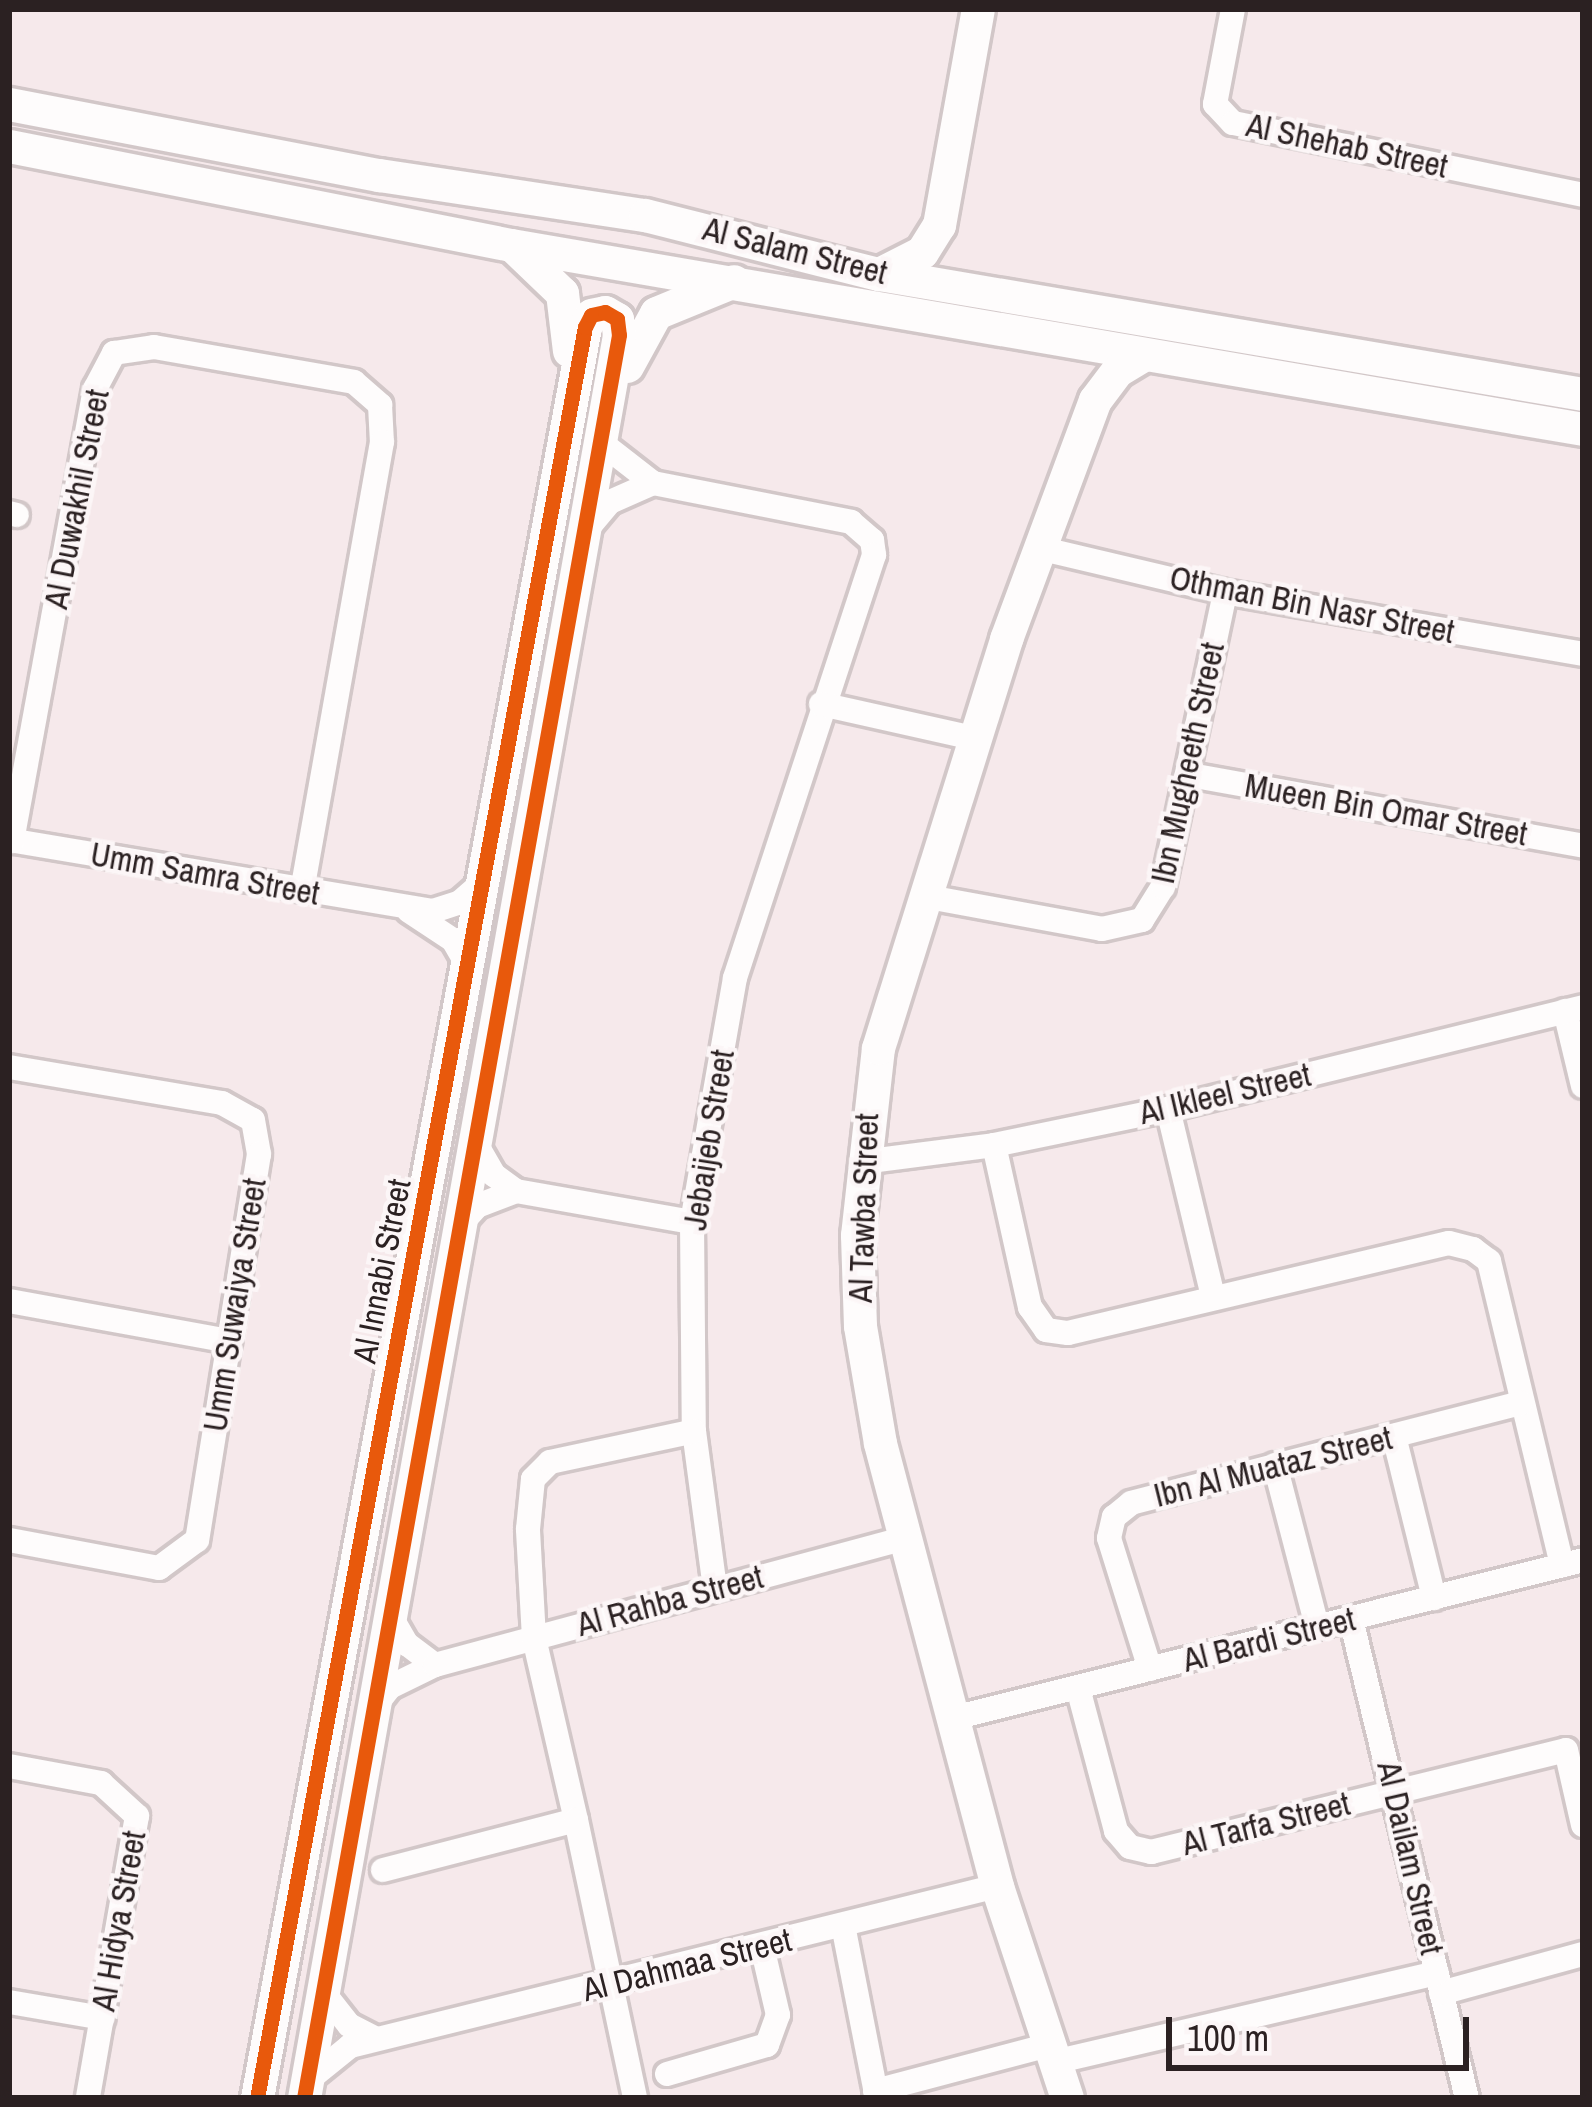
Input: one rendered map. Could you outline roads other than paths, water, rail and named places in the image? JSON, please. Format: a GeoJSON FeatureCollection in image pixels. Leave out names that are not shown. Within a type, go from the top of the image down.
{"type":"FeatureCollection","features":[{"type":"Feature","properties":{"kind":"street"},"geometry":{"type":"LineString","coordinates":[[879,274],[922,252],[939,224],[977,9]]}},
{"type":"Feature","properties":{"kind":"street","name":"Al Shehab Street"},"geometry":{"type":"LineString","coordinates":[[1233,9],[1214,104],[1233,124],[1583,195]]}},
{"type":"Feature","properties":{"kind":"street","name":"Al Salam Street"},"geometry":{"type":"LineString","coordinates":[[9,104],[83,121],[626,211],[879,274],[1583,394]]}},
{"type":"Feature","properties":{"kind":"street"},"geometry":{"type":"LineString","coordinates":[[9,118],[83,121]]}},
{"type":"Feature","properties":{"kind":"street","name":"Al Salam Street"},"geometry":{"type":"LineString","coordinates":[[9,146],[511,244],[739,279],[1064,341],[1583,429]]}},
{"type":"Feature","properties":{"kind":"street"},"geometry":{"type":"LineString","coordinates":[[939,224],[954,265],[975,290]]}},
{"type":"Feature","properties":{"kind":"street"},"geometry":{"type":"LineString","coordinates":[[511,244],[554,280],[567,307],[562,455]]}},
{"type":"Feature","properties":{"kind":"street"},"geometry":{"type":"LineString","coordinates":[[599,441],[645,324],[668,306],[739,279]]}},
{"type":"Feature","properties":{"kind":"street"},"geometry":{"type":"LineString","coordinates":[[562,455],[587,321],[605,312],[620,326],[599,441]]}},
{"type":"Feature","properties":{"kind":"street"},"geometry":{"type":"LineString","coordinates":[[1064,341],[1089,364],[1096,400]]}},
{"type":"Feature","properties":{"kind":"street","name":"Al Duwakhil Street"},"geometry":{"type":"LineString","coordinates":[[10,840],[94,389],[121,350],[198,355],[354,382],[380,406],[382,442],[302,890]]}},
{"type":"Feature","properties":{"kind":"street","name":"Al Tawba Street"},"geometry":{"type":"LineString","coordinates":[[1067,2098],[997,1886],[905,1538],[860,1326],[862,1162],[878,1048],[923,896],[1043,549],[1096,400],[1118,370],[1143,355]]}},
{"type":"Feature","properties":{"kind":"street","name":"Al Innabi Street"},"geometry":{"type":"LineString","coordinates":[[305,2090],[599,441]]}},
{"type":"Feature","properties":{"kind":"street","name":"Jebaijeb Street"},"geometry":{"type":"LineString","coordinates":[[599,441],[653,483],[850,522],[872,540],[870,571],[821,704],[735,978],[692,1222],[694,1432],[715,1588]]}},
{"type":"Feature","properties":{"kind":"street","name":"Al Innabi Street"},"geometry":{"type":"LineString","coordinates":[[256,2098],[470,970],[562,455]]}},
{"type":"Feature","properties":{"kind":"street"},"geometry":{"type":"LineString","coordinates":[[584,533],[610,502],[653,483]]}},
{"type":"Feature","properties":{"kind":"street","name":"Othman Bin Nasr Street"},"geometry":{"type":"LineString","coordinates":[[1043,549],[1225,592],[1583,654]]}},
{"type":"Feature","properties":{"kind":"street","name":"Ibn Mugheeth Street"},"geometry":{"type":"LineString","coordinates":[[923,896],[1125,928],[1156,906],[1190,775],[1225,592]]}},
{"type":"Feature","properties":{"kind":"street"},"geometry":{"type":"LineString","coordinates":[[821,704],[977,739]]}},
{"type":"Feature","properties":{"kind":"street","name":"Mueen Bin Omar Street"},"geometry":{"type":"LineString","coordinates":[[1190,775],[1583,846]]}},
{"type":"Feature","properties":{"kind":"street","name":"Umm Samra Street"},"geometry":{"type":"LineString","coordinates":[[10,840],[402,907],[447,909],[487,878]]}},
{"type":"Feature","properties":{"kind":"street","name":"Umm Samra Street"},"geometry":{"type":"LineString","coordinates":[[402,907],[442,931],[470,970]]}},
{"type":"Feature","properties":{"kind":"street"},"geometry":{"type":"LineString","coordinates":[[1574,1009],[1583,1086]]}},
{"type":"Feature","properties":{"kind":"street","name":"Al Ikleel Street"},"geometry":{"type":"LineString","coordinates":[[862,1162],[994,1145],[1168,1109],[1574,1009]]}},
{"type":"Feature","properties":{"kind":"street","name":"Umm Suwaiya Street"},"geometry":{"type":"LineString","coordinates":[[9,1067],[222,1103],[253,1120],[259,1154],[197,1540],[182,1559],[159,1568],[9,1540]]}},
{"type":"Feature","properties":{"kind":"street"},"geometry":{"type":"LineString","coordinates":[[1168,1109],[1213,1296]]}},
{"type":"Feature","properties":{"kind":"street"},"geometry":{"type":"LineString","coordinates":[[475,1142],[494,1175],[516,1192],[692,1222]]}},
{"type":"Feature","properties":{"kind":"street"},"geometry":{"type":"LineString","coordinates":[[994,1145],[1030,1307],[1046,1330],[1069,1333],[1449,1243],[1473,1249],[1489,1261],[1520,1403],[1572,1563]]}},
{"type":"Feature","properties":{"kind":"street"},"geometry":{"type":"LineString","coordinates":[[460,1224],[477,1206],[516,1192]]}},
{"type":"Feature","properties":{"kind":"street"},"geometry":{"type":"LineString","coordinates":[[9,1301],[229,1341]]}},
{"type":"Feature","properties":{"kind":"street","name":"Ibn Al Muataz Street"},"geometry":{"type":"LineString","coordinates":[[1150,1670],[1109,1538],[1114,1517],[1131,1503],[1520,1403]]}},
{"type":"Feature","properties":{"kind":"street"},"geometry":{"type":"LineString","coordinates":[[635,2098],[534,1638],[527,1529],[539,1467],[694,1432]]}},
{"type":"Feature","properties":{"kind":"street"},"geometry":{"type":"LineString","coordinates":[[1394,1436],[1434,1598]]}},
{"type":"Feature","properties":{"kind":"street"},"geometry":{"type":"LineString","coordinates":[[1275,1466],[1317,1626]]}},
{"type":"Feature","properties":{"kind":"street","name":"Al Rahba Street"},"geometry":{"type":"LineString","coordinates":[[374,1707],[390,1687],[435,1665],[905,1538]]}},
{"type":"Feature","properties":{"kind":"street","name":"Al Bardi Street"},"geometry":{"type":"LineString","coordinates":[[954,1718],[1572,1563]]}},
{"type":"Feature","properties":{"kind":"street"},"geometry":{"type":"LineString","coordinates":[[390,1615],[407,1644],[435,1665]]}},
{"type":"Feature","properties":{"kind":"street","name":"Al Dailam Street"},"geometry":{"type":"LineString","coordinates":[[1351,1619],[1467,2098]]}},
{"type":"Feature","properties":{"kind":"street","name":"Al Tarfa Street"},"geometry":{"type":"LineString","coordinates":[[1078,1688],[1116,1831],[1130,1847],[1151,1852],[1566,1750],[1583,1825]]}},
{"type":"Feature","properties":{"kind":"street","name":"Al Hidya Street"},"geometry":{"type":"LineString","coordinates":[[9,1766],[101,1783],[137,1816],[140,1834],[88,2098]]}},
{"type":"Feature","properties":{"kind":"street"},"geometry":{"type":"LineString","coordinates":[[382,1870],[576,1820]]}},
{"type":"Feature","properties":{"kind":"street","name":"Al Dahmaa Street"},"geometry":{"type":"LineString","coordinates":[[305,2090],[337,2051],[376,2039],[607,1986],[997,1886]]}},
{"type":"Feature","properties":{"kind":"street"},"geometry":{"type":"LineString","coordinates":[[843,1925],[876,2094],[1052,2053],[1583,1954]]}},
{"type":"Feature","properties":{"kind":"street"},"geometry":{"type":"LineString","coordinates":[[667,2074],[767,2045],[778,2015],[763,1946]]}},
{"type":"Feature","properties":{"kind":"street"},"geometry":{"type":"LineString","coordinates":[[323,1992],[349,2025],[376,2039]]}},
{"type":"Feature","properties":{"kind":"street"},"geometry":{"type":"LineString","coordinates":[[9,2002],[103,2018]]}}]}
